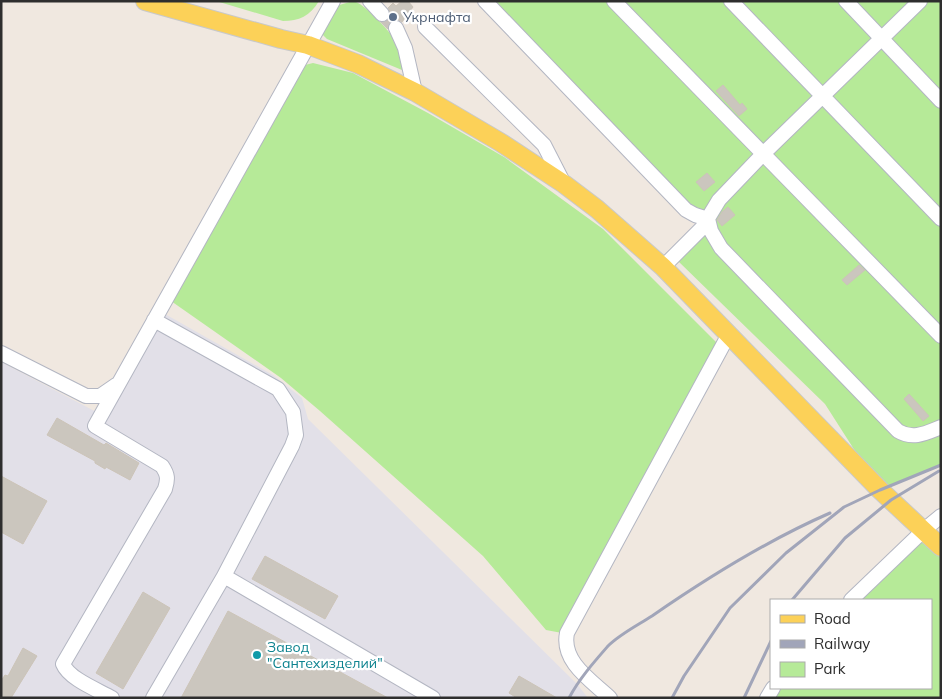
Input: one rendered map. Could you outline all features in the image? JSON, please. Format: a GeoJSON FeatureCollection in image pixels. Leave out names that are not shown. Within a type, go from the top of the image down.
{"type":"FeatureCollection","features":[{"type":"Feature","properties":{"kind":"main road"},"geometry":{"type":"LineString","coordinates":[[145,1],[308,45],[358,64],[415,92],[500,142],[564,184],[597,209],[663,267],[880,490],[941,546]]}},
{"type":"Feature","properties":{"kind":"street"},"geometry":{"type":"LineString","coordinates":[[112,698],[72,676],[65,670],[64,664],[165,489],[168,480],[162,466],[95,426],[333,1]]}},
{"type":"Feature","properties":{"kind":"street"},"geometry":{"type":"LineString","coordinates":[[370,1],[382,14]]}},
{"type":"Feature","properties":{"kind":"street"},"geometry":{"type":"LineString","coordinates":[[485,1],[686,210],[694,216],[708,219]]}},
{"type":"Feature","properties":{"kind":"street"},"geometry":{"type":"LineString","coordinates":[[614,1],[941,336]]}},
{"type":"Feature","properties":{"kind":"street"},"geometry":{"type":"LineString","coordinates":[[731,1],[941,218]]}},
{"type":"Feature","properties":{"kind":"street"},"geometry":{"type":"LineString","coordinates":[[846,1],[941,101]]}},
{"type":"Feature","properties":{"kind":"street"},"geometry":{"type":"LineString","coordinates":[[663,267],[708,219],[720,200],[763,154],[920,1]]}},
{"type":"Feature","properties":{"kind":"street"},"geometry":{"type":"LineString","coordinates":[[425,27],[544,145],[564,184]]}},
{"type":"Feature","properties":{"kind":"street"},"geometry":{"type":"LineString","coordinates":[[396,28],[405,48],[415,92]]}},
{"type":"Feature","properties":{"kind":"street"},"geometry":{"type":"LineString","coordinates":[[708,219],[711,231],[721,248],[898,431],[909,436],[916,436],[941,427]]}},
{"type":"Feature","properties":{"kind":"street"},"geometry":{"type":"LineString","coordinates":[[153,698],[224,576],[296,435],[293,412],[278,389],[154,320]]}},
{"type":"Feature","properties":{"kind":"street"},"geometry":{"type":"LineString","coordinates":[[610,698],[574,663],[567,647],[567,633],[729,334]]}},
{"type":"Feature","properties":{"kind":"street"},"geometry":{"type":"LineString","coordinates":[[1,353],[86,396],[100,396],[118,384]]}},
{"type":"Feature","properties":{"kind":"street"},"geometry":{"type":"LineString","coordinates":[[852,599],[941,516]]}},
{"type":"Feature","properties":{"kind":"street"},"geometry":{"type":"LineString","coordinates":[[224,576],[433,698]]}},
{"type":"Feature","properties":{"kind":"shaded area"},"geometry":{"type":"Polygon","coordinates":[[[165,314],[273,375],[302,398],[308,419],[577,684],[588,698],[1,698],[1,362],[104,416],[165,314]]]}},
{"type":"Feature","properties":{"kind":"green space"},"geometry":{"type":"Polygon","coordinates":[[[216,1],[319,1],[304,17],[283,21],[216,1]]]}},
{"type":"Feature","properties":{"kind":"green space"},"geometry":{"type":"Polygon","coordinates":[[[353,1],[370,12],[393,37],[404,68],[402,70],[327,39],[322,34],[336,6],[353,1]]]}},
{"type":"Feature","properties":{"kind":"green space"},"geometry":{"type":"Polygon","coordinates":[[[480,1],[941,1],[941,465],[880,490],[825,404],[678,261],[706,231],[480,1]]]}},
{"type":"Feature","properties":{"kind":"green space"},"geometry":{"type":"Polygon","coordinates":[[[313,63],[353,73],[428,113],[504,157],[603,229],[719,345],[562,633],[546,630],[483,556],[320,411],[281,378],[171,301],[299,71],[305,65],[313,63]]]}},
{"type":"Feature","properties":{"kind":"green space"},"geometry":{"type":"Polygon","coordinates":[[[924,530],[941,547],[941,698],[767,698],[772,689],[932,689],[932,599],[852,599],[924,530]]]}},
{"type":"Feature","properties":{"kind":"building"},"geometry":{"type":"Polygon","coordinates":[[[402,1],[408,1],[413,7],[402,22],[397,19],[393,20],[389,23],[388,29],[381,22],[388,21],[390,17],[391,13],[388,8],[393,3],[396,6],[402,1]]]}},
{"type":"Feature","properties":{"kind":"building"},"geometry":{"type":"Polygon","coordinates":[[[723,85],[740,105],[742,103],[747,109],[739,116],[716,91],[723,85]]]}},
{"type":"Feature","properties":{"kind":"building"},"geometry":{"type":"Polygon","coordinates":[[[707,173],[715,182],[704,191],[696,182],[707,173]]]}},
{"type":"Feature","properties":{"kind":"building"},"geometry":{"type":"Polygon","coordinates":[[[728,207],[735,215],[722,226],[717,220],[728,207]]]}},
{"type":"Feature","properties":{"kind":"building"},"geometry":{"type":"Polygon","coordinates":[[[859,265],[865,270],[847,285],[842,280],[859,265]]]}},
{"type":"Feature","properties":{"kind":"building"},"geometry":{"type":"Polygon","coordinates":[[[909,394],[929,416],[923,421],[904,399],[909,394]]]}},
{"type":"Feature","properties":{"kind":"building"},"geometry":{"type":"Polygon","coordinates":[[[57,418],[104,445],[106,443],[139,463],[130,480],[106,467],[105,469],[95,463],[95,461],[47,435],[57,418]]]}},
{"type":"Feature","properties":{"kind":"building"},"geometry":{"type":"Polygon","coordinates":[[[1,476],[47,501],[23,544],[1,532],[1,476]]]}},
{"type":"Feature","properties":{"kind":"building"},"geometry":{"type":"Polygon","coordinates":[[[265,556],[338,596],[325,619],[252,579],[265,556]]]}},
{"type":"Feature","properties":{"kind":"building"},"geometry":{"type":"Polygon","coordinates":[[[143,592],[170,608],[123,689],[96,673],[143,592]]]}},
{"type":"Feature","properties":{"kind":"building","name":"Завод \"Сантехизделий\""},"geometry":{"type":"Polygon","coordinates":[[[228,611],[388,698],[181,698],[228,611]]]}},
{"type":"Feature","properties":{"kind":"building"},"geometry":{"type":"Polygon","coordinates":[[[23,648],[37,656],[11,698],[1,698],[1,681],[5,675],[8,676],[23,648]]]}},
{"type":"Feature","properties":{"kind":"building"},"geometry":{"type":"Polygon","coordinates":[[[519,676],[557,698],[517,698],[509,693],[519,676]]]}},
{"type":"Feature","properties":{"kind":"tunnel"},"geometry":{"type":"LineString","coordinates":[[382,14],[396,28]]}},
{"type":"Feature","properties":{"kind":"railway"},"geometry":{"type":"LineString","coordinates":[[672,698],[684,676],[730,608],[786,553],[844,507],[941,465]]}},
{"type":"Feature","properties":{"kind":"railway"},"geometry":{"type":"LineString","coordinates":[[793,599],[845,538],[891,500],[939,471]]}},
{"type":"Feature","properties":{"kind":"railway"},"geometry":{"type":"LineString","coordinates":[[569,698],[592,664],[608,646],[629,630],[738,560],[830,513]]}},
{"type":"Feature","properties":{"kind":"railway"},"geometry":{"type":"LineString","coordinates":[[744,698],[770,643]]}},
{"type":"Feature","properties":{"kind":"place","name":"Укрнафта"},"geometry":{"type":"Point","coordinates":[393,17]}},
{"type":"Feature","properties":{"kind":"place","name":"Завод \"Сантехизделий\""},"geometry":{"type":"Point","coordinates":[257,655]}}]}
